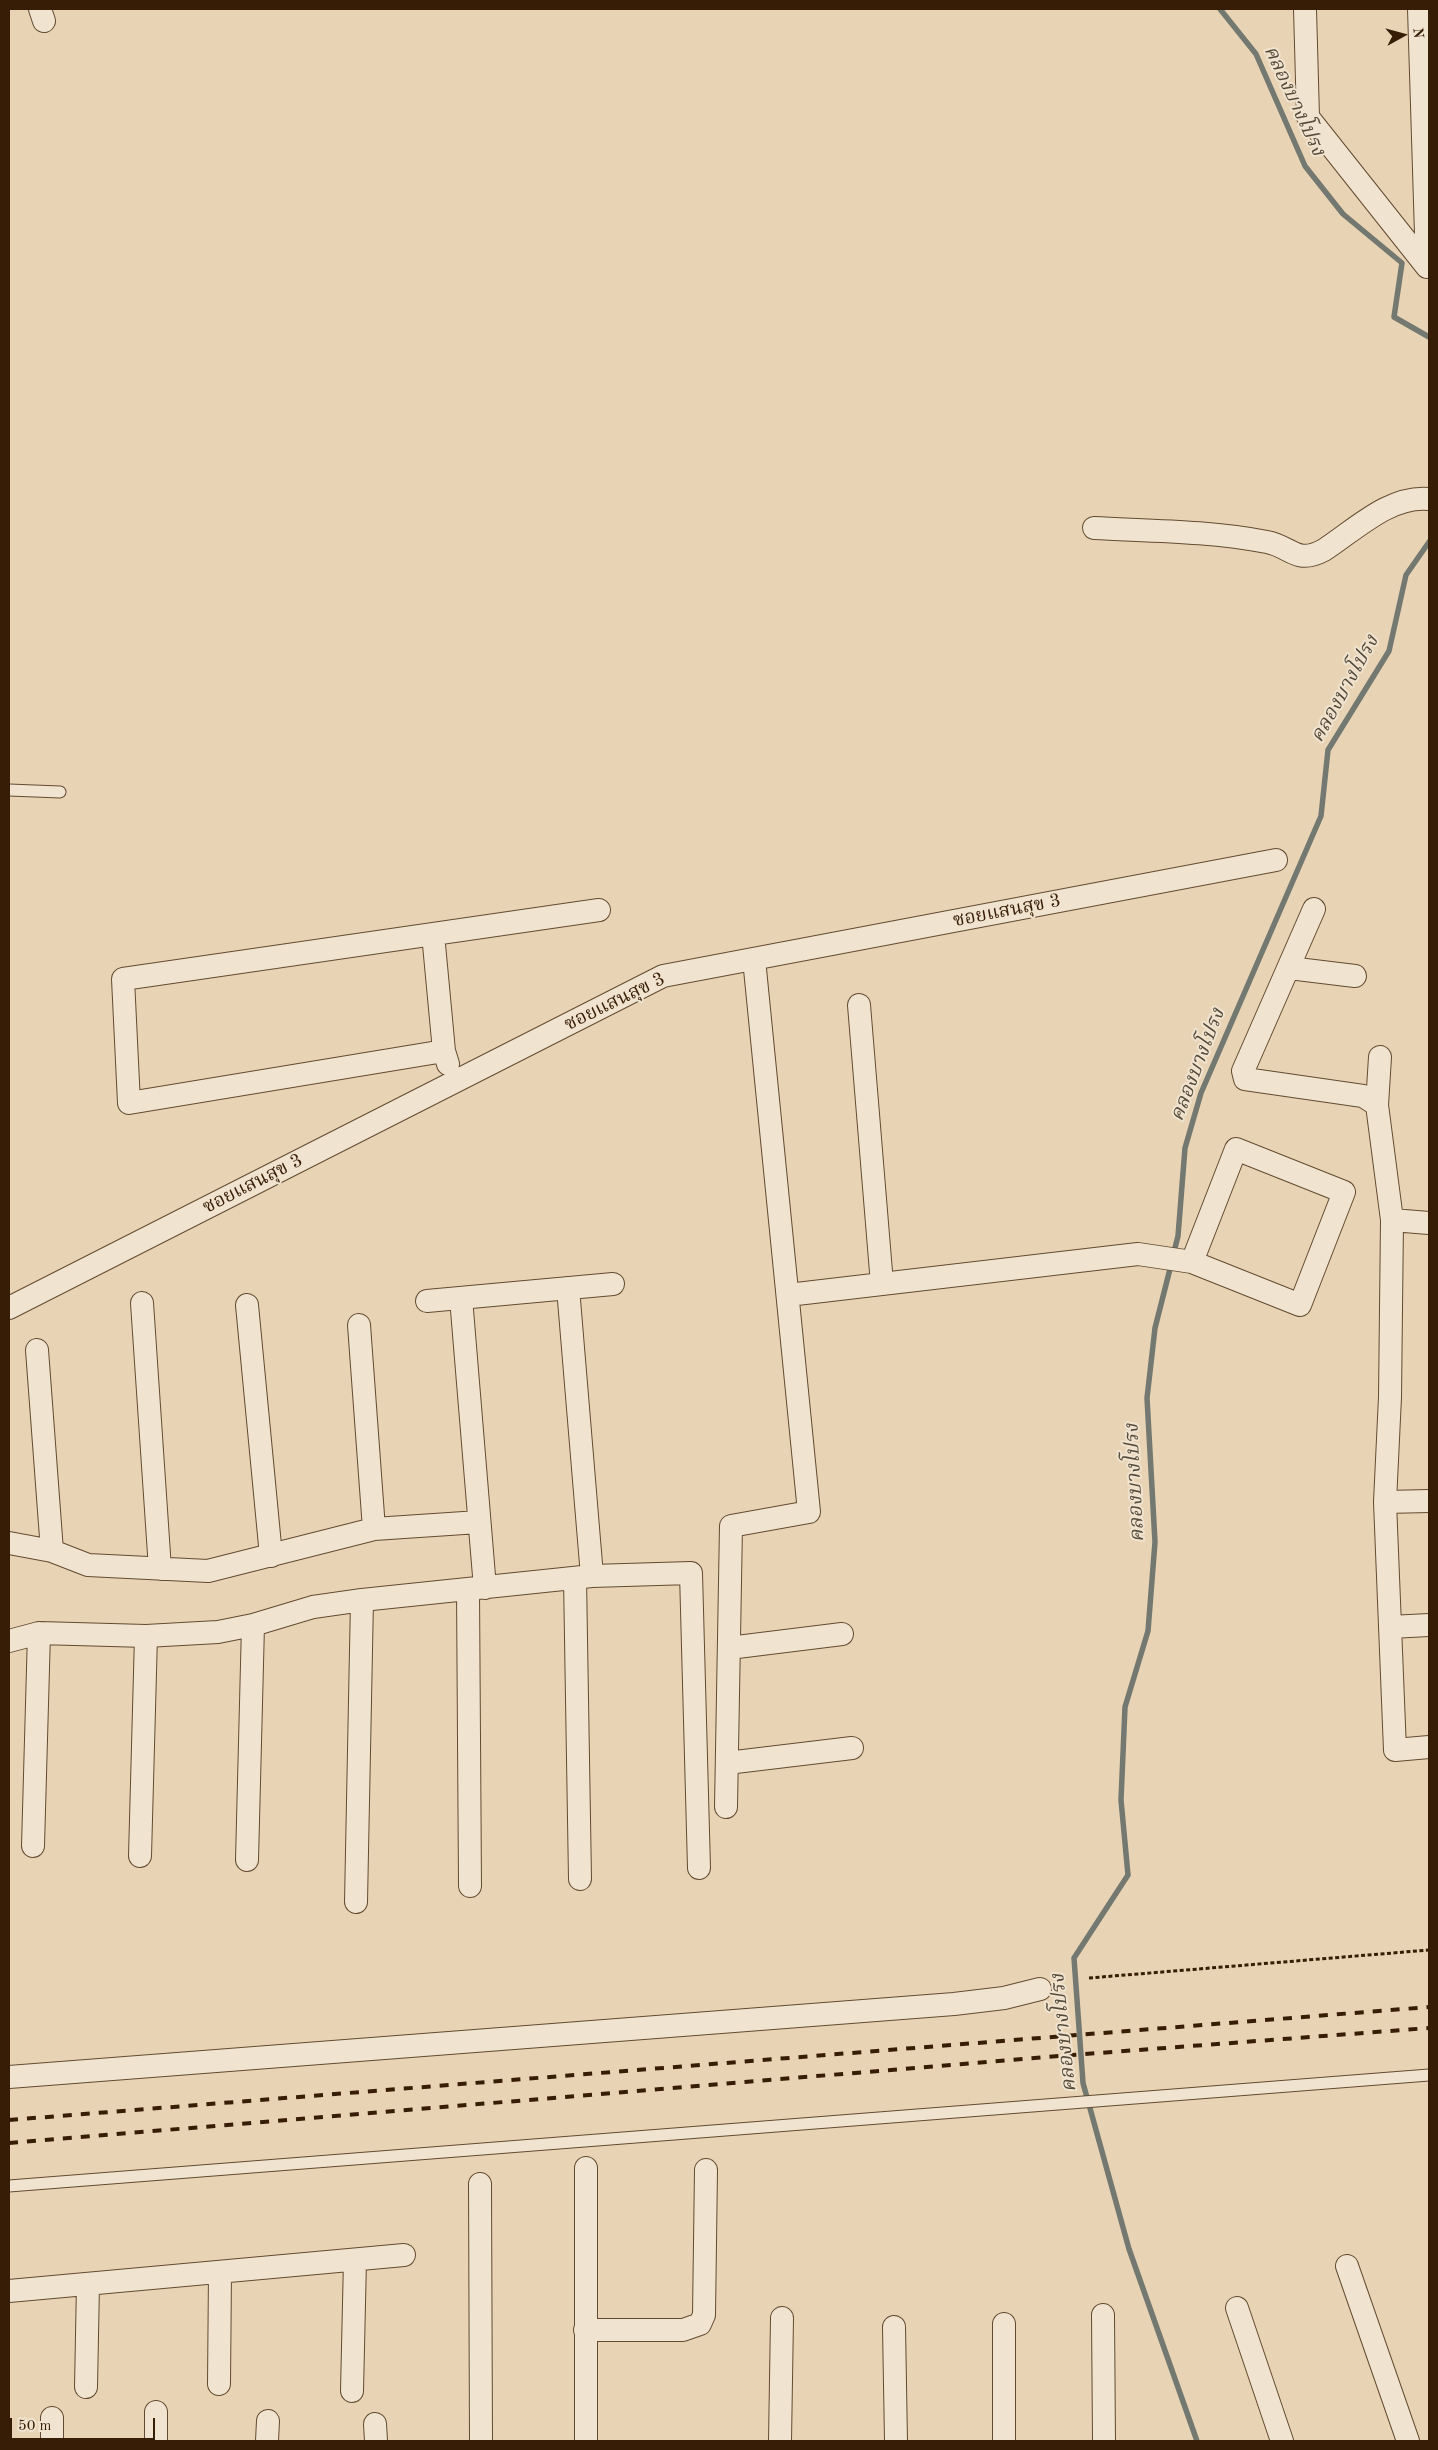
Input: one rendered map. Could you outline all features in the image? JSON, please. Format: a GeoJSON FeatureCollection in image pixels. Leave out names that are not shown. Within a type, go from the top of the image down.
{"type":"FeatureCollection","features":[{"type":"Feature","properties":{"kind":"street"},"geometry":{"type":"LineString","coordinates":[[1305,9],[1308,117],[1428,267]]}},
{"type":"Feature","properties":{"kind":"street"},"geometry":{"type":"LineString","coordinates":[[1419,9],[1428,267]]}},
{"type":"Feature","properties":{"kind":"street"},"geometry":{"type":"LineString","coordinates":[[1094,528],[1218,534],[1270,543],[1302,557],[1314,556],[1386,509],[1405,502],[1429,499]]}},
{"type":"Feature","properties":{"kind":"street","name":"ซอยแสนสุข 3"},"geometry":{"type":"LineString","coordinates":[[9,1308],[663,976],[1276,860]]}},
{"type":"Feature","properties":{"kind":"street"},"geometry":{"type":"LineString","coordinates":[[1314,909],[1243,1071],[1245,1079],[1363,1096],[1377,1105]]}},
{"type":"Feature","properties":{"kind":"street"},"geometry":{"type":"LineString","coordinates":[[444,1051],[129,1103],[123,979],[599,910]]}},
{"type":"Feature","properties":{"kind":"street"},"geometry":{"type":"LineString","coordinates":[[433,934],[444,1051],[453,1083]]}},
{"type":"Feature","properties":{"kind":"street"},"geometry":{"type":"LineString","coordinates":[[726,1807],[730,1526],[809,1512],[754,959]]}},
{"type":"Feature","properties":{"kind":"street"},"geometry":{"type":"LineString","coordinates":[[1288,968],[1356,976]]}},
{"type":"Feature","properties":{"kind":"street"},"geometry":{"type":"LineString","coordinates":[[859,1005],[882,1284]]}},
{"type":"Feature","properties":{"kind":"street"},"geometry":{"type":"LineString","coordinates":[[1380,1057],[1377,1105],[1392,1220],[1390,1397],[1385,1502],[1395,1750],[1429,1747]]}},
{"type":"Feature","properties":{"kind":"street"},"geometry":{"type":"LineString","coordinates":[[788,1295],[1138,1254],[1189,1261],[1300,1305],[1344,1192],[1236,1149],[1189,1261]]}},
{"type":"Feature","properties":{"kind":"street"},"geometry":{"type":"LineString","coordinates":[[1392,1220],[1429,1223]]}},
{"type":"Feature","properties":{"kind":"street"},"geometry":{"type":"LineString","coordinates":[[427,1302],[613,1284]]}},
{"type":"Feature","properties":{"kind":"street"},"geometry":{"type":"LineString","coordinates":[[568,1288],[584,1577],[580,1879]]}},
{"type":"Feature","properties":{"kind":"street"},"geometry":{"type":"LineString","coordinates":[[461,1298],[479,1522],[470,1886]]}},
{"type":"Feature","properties":{"kind":"street"},"geometry":{"type":"LineString","coordinates":[[142,1303],[160,1569]]}},
{"type":"Feature","properties":{"kind":"street"},"geometry":{"type":"LineString","coordinates":[[246,1305],[271,1556]]}},
{"type":"Feature","properties":{"kind":"street"},"geometry":{"type":"LineString","coordinates":[[359,1325],[374,1529]]}},
{"type":"Feature","properties":{"kind":"street"},"geometry":{"type":"LineString","coordinates":[[37,1350],[52,1551]]}},
{"type":"Feature","properties":{"kind":"street"},"geometry":{"type":"LineString","coordinates":[[1385,1502],[1429,1500]]}},
{"type":"Feature","properties":{"kind":"street"},"geometry":{"type":"LineString","coordinates":[[9,1543],[52,1551],[88,1565],[208,1571],[374,1529],[479,1522]]}},
{"type":"Feature","properties":{"kind":"street"},"geometry":{"type":"LineString","coordinates":[[9,1641],[39,1633],[146,1636],[218,1632],[254,1625],[313,1607],[362,1600],[584,1577],[691,1573],[699,1868]]}},
{"type":"Feature","properties":{"kind":"street"},"geometry":{"type":"LineString","coordinates":[[356,1902],[362,1600]]}},
{"type":"Feature","properties":{"kind":"street"},"geometry":{"type":"LineString","coordinates":[[248,1860],[254,1625]]}},
{"type":"Feature","properties":{"kind":"street"},"geometry":{"type":"LineString","coordinates":[[1390,1627],[1429,1625]]}},
{"type":"Feature","properties":{"kind":"street"},"geometry":{"type":"LineString","coordinates":[[33,1846],[39,1633]]}},
{"type":"Feature","properties":{"kind":"street"},"geometry":{"type":"LineString","coordinates":[[729,1648],[842,1634]]}},
{"type":"Feature","properties":{"kind":"street"},"geometry":{"type":"LineString","coordinates":[[140,1856],[146,1636]]}},
{"type":"Feature","properties":{"kind":"street"},"geometry":{"type":"LineString","coordinates":[[727,1762],[852,1748]]}},
{"type":"Feature","properties":{"kind":"street"},"geometry":{"type":"LineString","coordinates":[[9,2077],[954,2004],[1004,1998],[1040,1989]]}},
{"type":"Feature","properties":{"kind":"street"},"geometry":{"type":"LineString","coordinates":[[586,2168],[586,2441]]}},
{"type":"Feature","properties":{"kind":"street"},"geometry":{"type":"LineString","coordinates":[[585,2330],[683,2330],[700,2324],[704,2315],[706,2170]]}},
{"type":"Feature","properties":{"kind":"street"},"geometry":{"type":"LineString","coordinates":[[480,2184],[481,2441]]}},
{"type":"Feature","properties":{"kind":"street"},"geometry":{"type":"LineString","coordinates":[[9,2291],[404,2255]]}},
{"type":"Feature","properties":{"kind":"street"},"geometry":{"type":"LineString","coordinates":[[352,2392],[355,2260]]}},
{"type":"Feature","properties":{"kind":"street"},"geometry":{"type":"LineString","coordinates":[[1348,2266],[1408,2441]]}},
{"type":"Feature","properties":{"kind":"street"},"geometry":{"type":"LineString","coordinates":[[219,2384],[220,2272]]}},
{"type":"Feature","properties":{"kind":"street"},"geometry":{"type":"LineString","coordinates":[[86,2386],[88,2284]]}},
{"type":"Feature","properties":{"kind":"street"},"geometry":{"type":"LineString","coordinates":[[1237,2308],[1282,2441]]}},
{"type":"Feature","properties":{"kind":"street"},"geometry":{"type":"LineString","coordinates":[[1103,2315],[1104,2441]]}},
{"type":"Feature","properties":{"kind":"street"},"geometry":{"type":"LineString","coordinates":[[780,2441],[782,2318]]}},
{"type":"Feature","properties":{"kind":"street"},"geometry":{"type":"LineString","coordinates":[[1004,2324],[1004,2441]]}},
{"type":"Feature","properties":{"kind":"street"},"geometry":{"type":"LineString","coordinates":[[894,2327],[896,2441]]}},
{"type":"Feature","properties":{"kind":"street"},"geometry":{"type":"LineString","coordinates":[[156,2412],[156,2441]]}},
{"type":"Feature","properties":{"kind":"street"},"geometry":{"type":"LineString","coordinates":[[52,2418],[52,2441]]}},
{"type":"Feature","properties":{"kind":"lane"},"geometry":{"type":"LineString","coordinates":[[9,790],[60,792]]}},
{"type":"Feature","properties":{"kind":"lane"},"geometry":{"type":"LineString","coordinates":[[9,2186],[1429,2076]]}},
{"type":"Feature","properties":{"kind":"path"},"geometry":{"type":"LineString","coordinates":[[1089,1978],[1429,1950]]}},
{"type":"Feature","properties":{"kind":"waterway","name":"คลองบางโปรง"},"geometry":{"type":"LineString","coordinates":[[1220,9],[1256,54],[1305,166],[1343,214],[1402,263],[1394,317],[1429,337]]}},
{"type":"Feature","properties":{"kind":"waterway","name":"คลองบางโปรง"},"geometry":{"type":"LineString","coordinates":[[1173,1256],[1178,1236],[1185,1148],[1201,1093],[1321,816],[1328,750],[1389,651],[1406,575],[1429,542]]}},
{"type":"Feature","properties":{"kind":"waterway","name":"คลองบางโปรง"},"geometry":{"type":"LineString","coordinates":[[1171,1265],[1155,1328],[1147,1398],[1155,1542],[1148,1631],[1125,1707],[1121,1800],[1128,1875],[1074,1958],[1083,2083],[1129,2249],[1197,2441]]}},
{"type":"Feature","properties":{"kind":"railway"},"geometry":{"type":"LineString","coordinates":[[9,2120],[1429,2007]]}},
{"type":"Feature","properties":{"kind":"railway"},"geometry":{"type":"LineString","coordinates":[[9,2143],[1059,2056],[1429,2028]]}}]}
